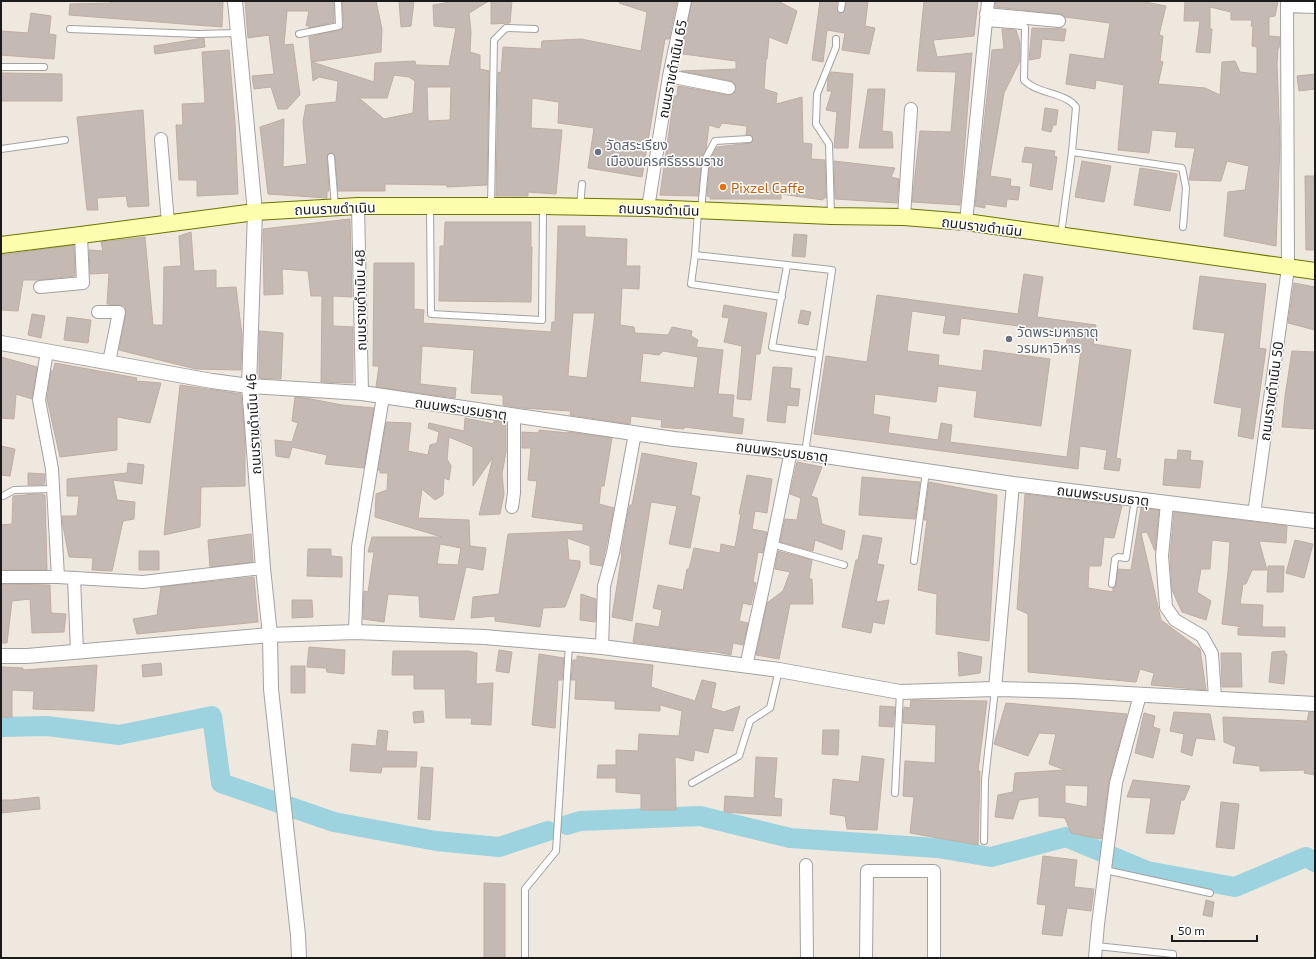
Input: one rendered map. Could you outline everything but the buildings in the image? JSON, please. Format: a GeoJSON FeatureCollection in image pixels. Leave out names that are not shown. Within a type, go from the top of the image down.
{"type":"FeatureCollection","features":[{"type":"Feature","properties":{"kind":"main road","name":"ถนนราขดำเนิน"},"geometry":{"type":"LineString","coordinates":[[1,244],[255,212],[335,207],[544,206],[648,208],[831,216],[904,217],[966,222],[1315,271]]}},
{"type":"Feature","properties":{"kind":"street","name":"ถนนราขดำเนิน 46"},"geometry":{"type":"LineString","coordinates":[[235,1],[255,212],[249,386],[263,568],[270,635],[271,689],[290,856],[299,958]]}},
{"type":"Feature","properties":{"kind":"street","name":"ถนนราขดำเนิน 65"},"geometry":{"type":"LineString","coordinates":[[648,208],[669,76],[685,1]]}},
{"type":"Feature","properties":{"kind":"street"},"geometry":{"type":"LineString","coordinates":[[966,222],[988,1]]}},
{"type":"Feature","properties":{"kind":"street"},"geometry":{"type":"LineString","coordinates":[[1287,3],[1315,7]]}},
{"type":"Feature","properties":{"kind":"street","name":"ถนนราขดำเนิน 50"},"geometry":{"type":"LineString","coordinates":[[1254,514],[1288,268],[1287,3]]}},
{"type":"Feature","properties":{"kind":"street"},"geometry":{"type":"LineString","coordinates":[[986,19],[1059,21]]}},
{"type":"Feature","properties":{"kind":"street"},"geometry":{"type":"LineString","coordinates":[[669,76],[729,88]]}},
{"type":"Feature","properties":{"kind":"street"},"geometry":{"type":"LineString","coordinates":[[904,217],[911,109]]}},
{"type":"Feature","properties":{"kind":"street"},"geometry":{"type":"LineString","coordinates":[[161,139],[168,223]]}},
{"type":"Feature","properties":{"kind":"street","name":"ถนนราขดำเนิน 48"},"geometry":{"type":"LineString","coordinates":[[358,206],[362,393]]}},
{"type":"Feature","properties":{"kind":"street"},"geometry":{"type":"LineString","coordinates":[[40,287],[83,283],[81,235]]}},
{"type":"Feature","properties":{"kind":"street"},"geometry":{"type":"LineString","coordinates":[[98,312],[119,312],[109,362]]}},
{"type":"Feature","properties":{"kind":"street","name":"ถนนพระบรมธาตุ"},"geometry":{"type":"LineString","coordinates":[[1,343],[212,381],[249,386],[362,393],[636,433],[798,452],[1013,484],[1315,521]]}},
{"type":"Feature","properties":{"kind":"street"},"geometry":{"type":"LineString","coordinates":[[46,351],[39,400],[52,469],[58,577]]}},
{"type":"Feature","properties":{"kind":"street"},"geometry":{"type":"LineString","coordinates":[[355,632],[358,547],[383,397]]}},
{"type":"Feature","properties":{"kind":"street"},"geometry":{"type":"LineString","coordinates":[[512,507],[514,494],[514,416]]}},
{"type":"Feature","properties":{"kind":"street"},"geometry":{"type":"LineString","coordinates":[[602,647],[604,586],[613,554],[636,433]]}},
{"type":"Feature","properties":{"kind":"street"},"geometry":{"type":"LineString","coordinates":[[746,666],[772,544],[798,452]]}},
{"type":"Feature","properties":{"kind":"street"},"geometry":{"type":"LineString","coordinates":[[995,689],[1013,484]]}},
{"type":"Feature","properties":{"kind":"street"},"geometry":{"type":"LineString","coordinates":[[1167,503],[1162,556],[1166,606],[1175,620],[1202,636],[1212,654],[1215,697]]}},
{"type":"Feature","properties":{"kind":"street"},"geometry":{"type":"LineString","coordinates":[[1,577],[58,577],[143,582],[263,568]]}},
{"type":"Feature","properties":{"kind":"street"},"geometry":{"type":"LineString","coordinates":[[74,578],[77,652]]}},
{"type":"Feature","properties":{"kind":"street"},"geometry":{"type":"LineString","coordinates":[[1,656],[27,656],[270,635],[355,632],[484,638],[602,647],[779,670],[900,692],[995,689],[1072,691],[1215,697],[1315,704]]}},
{"type":"Feature","properties":{"kind":"street"},"geometry":{"type":"LineString","coordinates":[[1095,952],[1116,783],[1140,695]]}},
{"type":"Feature","properties":{"kind":"street"},"geometry":{"type":"LineString","coordinates":[[806,864],[807,958]]}},
{"type":"Feature","properties":{"kind":"street"},"geometry":{"type":"LineString","coordinates":[[866,958],[866,871],[934,871],[934,958]]}},
{"type":"Feature","properties":{"kind":"lane"},"geometry":{"type":"LineString","coordinates":[[299,34],[340,26],[338,1]]}},
{"type":"Feature","properties":{"kind":"lane"},"geometry":{"type":"LineString","coordinates":[[841,9],[842,1]]}},
{"type":"Feature","properties":{"kind":"lane"},"geometry":{"type":"LineString","coordinates":[[986,19],[1025,27],[1024,80],[1029,86],[1057,96],[1076,107],[1072,152],[1061,236]]}},
{"type":"Feature","properties":{"kind":"lane"},"geometry":{"type":"LineString","coordinates":[[491,206],[494,40],[506,28],[535,29]]}},
{"type":"Feature","properties":{"kind":"lane"},"geometry":{"type":"LineString","coordinates":[[70,29],[198,34],[238,33]]}},
{"type":"Feature","properties":{"kind":"lane"},"geometry":{"type":"LineString","coordinates":[[831,216],[829,144],[816,124],[817,94],[836,46],[836,39]]}},
{"type":"Feature","properties":{"kind":"lane"},"geometry":{"type":"LineString","coordinates":[[1,67],[44,68]]}},
{"type":"Feature","properties":{"kind":"lane"},"geometry":{"type":"LineString","coordinates":[[1,149],[65,140]]}},
{"type":"Feature","properties":{"kind":"lane"},"geometry":{"type":"LineString","coordinates":[[749,140],[716,141],[706,158],[691,284],[782,297]]}},
{"type":"Feature","properties":{"kind":"lane"},"geometry":{"type":"LineString","coordinates":[[1072,152],[1182,168],[1186,188],[1183,226]]}},
{"type":"Feature","properties":{"kind":"lane"},"geometry":{"type":"LineString","coordinates":[[331,157],[335,207]]}},
{"type":"Feature","properties":{"kind":"lane"},"geometry":{"type":"LineString","coordinates":[[580,207],[582,184]]}},
{"type":"Feature","properties":{"kind":"lane"},"geometry":{"type":"LineString","coordinates":[[430,206],[431,314],[542,320],[544,206]]}},
{"type":"Feature","properties":{"kind":"lane"},"geometry":{"type":"LineString","coordinates":[[695,255],[832,270],[819,354],[798,452]]}},
{"type":"Feature","properties":{"kind":"lane"},"geometry":{"type":"LineString","coordinates":[[787,266],[772,347],[819,354]]}},
{"type":"Feature","properties":{"kind":"lane"},"geometry":{"type":"LineString","coordinates":[[914,561],[926,471]]}},
{"type":"Feature","properties":{"kind":"lane"},"geometry":{"type":"LineString","coordinates":[[3,496],[14,490],[52,489]]}},
{"type":"Feature","properties":{"kind":"lane"},"geometry":{"type":"LineString","coordinates":[[1112,584],[1115,560],[1118,557],[1126,558],[1135,499]]}},
{"type":"Feature","properties":{"kind":"lane"},"geometry":{"type":"LineString","coordinates":[[772,544],[844,565]]}},
{"type":"Feature","properties":{"kind":"lane"},"geometry":{"type":"LineString","coordinates":[[525,958],[525,889],[556,851],[569,645]]}},
{"type":"Feature","properties":{"kind":"lane"},"geometry":{"type":"LineString","coordinates":[[692,783],[739,756],[750,721],[770,708],[779,670]]}},
{"type":"Feature","properties":{"kind":"lane"},"geometry":{"type":"LineString","coordinates":[[984,842],[985,780],[995,689]]}},
{"type":"Feature","properties":{"kind":"lane"},"geometry":{"type":"LineString","coordinates":[[896,793],[900,692]]}},
{"type":"Feature","properties":{"kind":"lane"},"geometry":{"type":"LineString","coordinates":[[1106,867],[1210,893]]}},
{"type":"Feature","properties":{"kind":"lane"},"geometry":{"type":"LineString","coordinates":[[1095,952],[1173,954],[1173,958]]}},
{"type":"Feature","properties":{"kind":"waterway"},"geometry":{"type":"LineString","coordinates":[[1,727],[47,726],[119,735],[212,716],[221,783],[334,822],[436,841],[499,847],[548,831]]}},
{"type":"Feature","properties":{"kind":"waterway"},"geometry":{"type":"LineString","coordinates":[[567,825],[580,821],[700,816],[790,838],[937,848],[991,857],[1066,837],[1147,871],[1235,887],[1306,857],[1315,862]]}},
{"type":"Feature","properties":{"kind":"place","name":"วัดสระเรียง เมืองนครศรีธรรมราช"},"geometry":{"type":"Point","coordinates":[598,152]}},
{"type":"Feature","properties":{"kind":"place","name":"Pixzel Caffe"},"geometry":{"type":"Point","coordinates":[723,187]}},
{"type":"Feature","properties":{"kind":"place","name":"วัดพระมหาธาตุ วรมหาวิหาร"},"geometry":{"type":"Point","coordinates":[1009,339]}}]}
